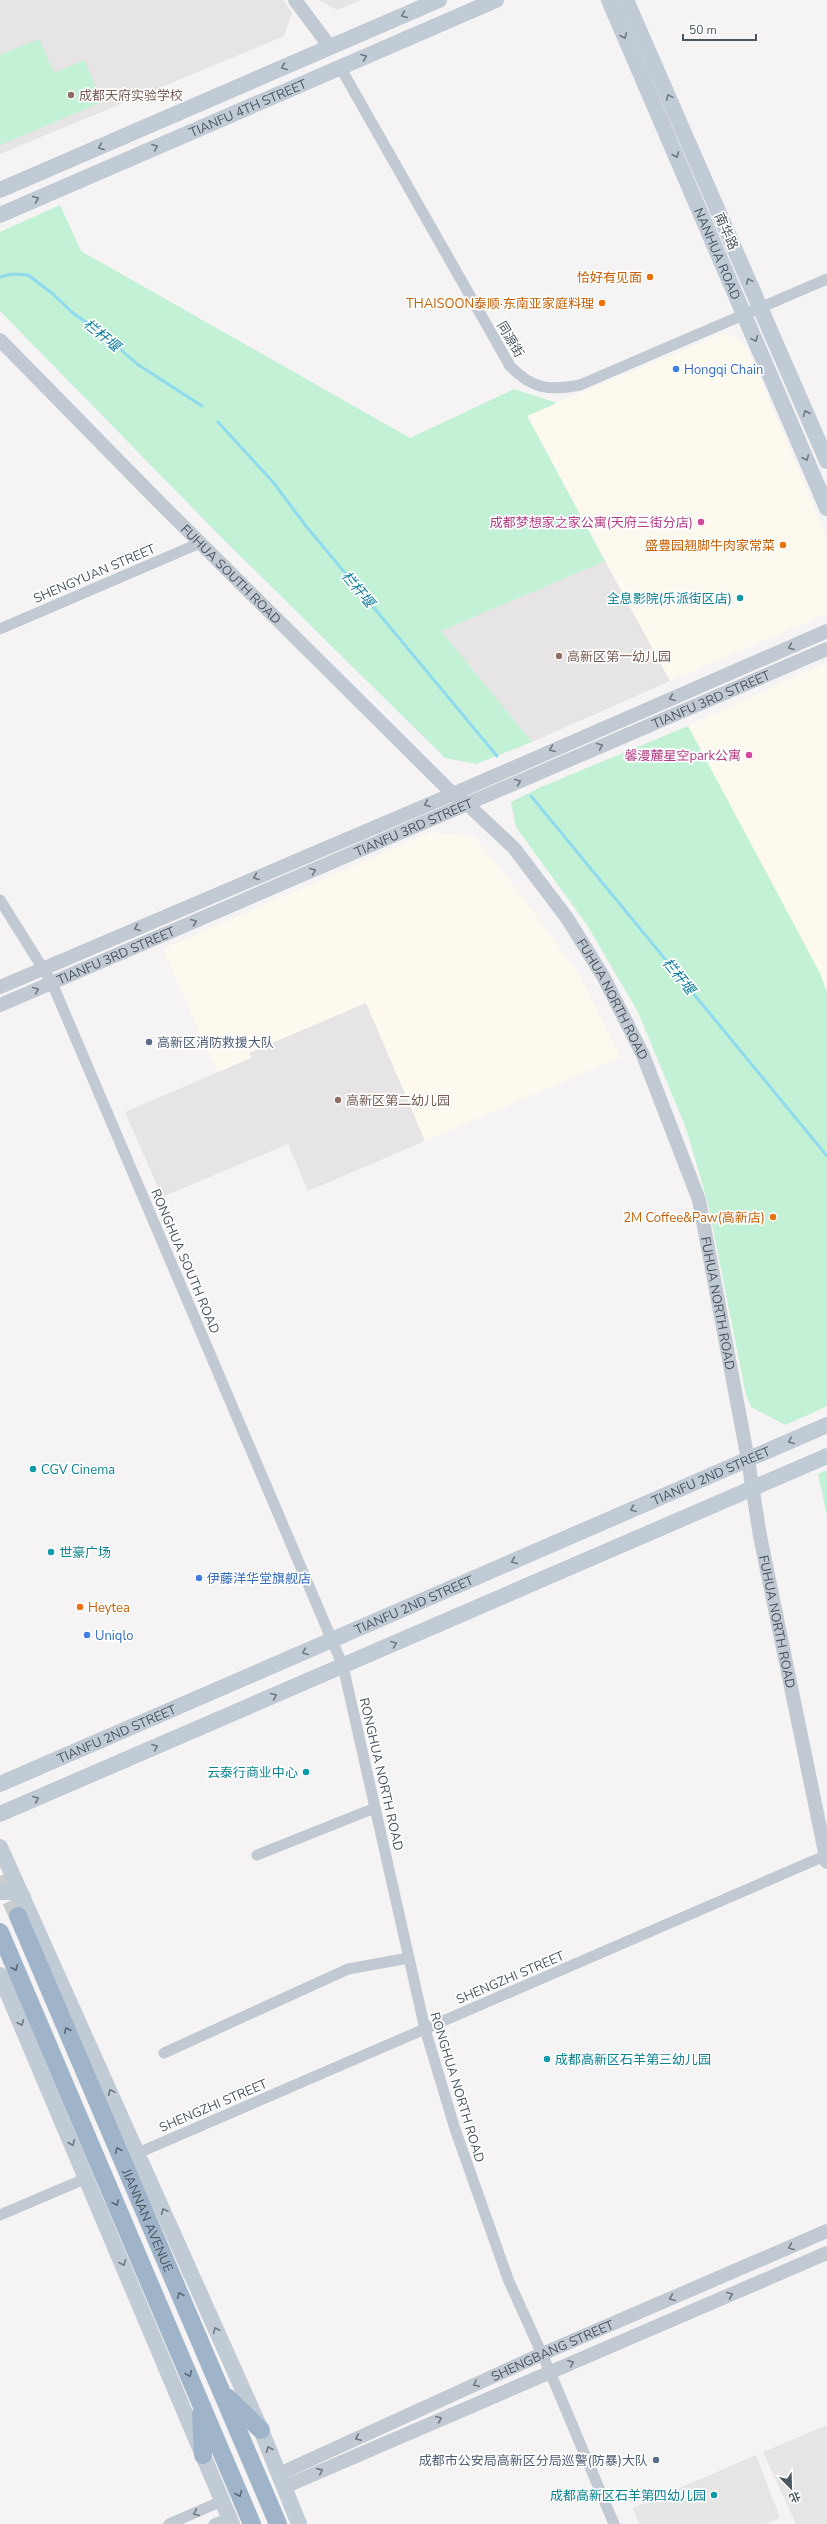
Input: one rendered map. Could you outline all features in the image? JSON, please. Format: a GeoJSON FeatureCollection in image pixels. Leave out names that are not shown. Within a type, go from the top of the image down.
{"type":"FeatureCollection","features":[{"type":"Feature","properties":{"kind":"highway","name":"JIANNAN AVENUE"},"geometry":{"type":"LineString","coordinates":[[18,1916],[278,2524]]}},
{"type":"Feature","properties":{"kind":"highway","name":"JIANNAN AVENUE"},"geometry":{"type":"LineString","coordinates":[[0,1932],[252,2524]]}},
{"type":"Feature","properties":{"kind":"highway"},"geometry":{"type":"LineString","coordinates":[[220,2390],[261,2430]]}},
{"type":"Feature","properties":{"kind":"highway"},"geometry":{"type":"LineString","coordinates":[[200,2400],[203,2455]]}},
{"type":"Feature","properties":{"kind":"main road","name":"TIANFU 4TH STREET"},"geometry":{"type":"LineString","coordinates":[[0,190],[439,0]]}},
{"type":"Feature","properties":{"kind":"main road","name":"TIANFU 4TH STREET"},"geometry":{"type":"LineString","coordinates":[[0,215],[496,0]]}},
{"type":"Feature","properties":{"kind":"main road","name":"NANHUA ROAD"},"geometry":{"type":"LineString","coordinates":[[609,0],[827,508]]}},
{"type":"Feature","properties":{"kind":"main road","name":"南华路"},"geometry":{"type":"LineString","coordinates":[[626,0],[827,461]]}},
{"type":"Feature","properties":{"kind":"main road","name":"TIANFU 2ND STREET"},"geometry":{"type":"LineString","coordinates":[[0,1784],[827,1425]]}},
{"type":"Feature","properties":{"kind":"main road","name":"TIANFU 2ND STREET"},"geometry":{"type":"LineString","coordinates":[[0,1814],[827,1456]]}},
{"type":"Feature","properties":{"kind":"main road"},"geometry":{"type":"LineString","coordinates":[[0,1847],[261,2430],[299,2524]]}},
{"type":"Feature","properties":{"kind":"main road"},"geometry":{"type":"LineString","coordinates":[[0,1892],[12,1892],[23,1897]]}},
{"type":"Feature","properties":{"kind":"main road"},"geometry":{"type":"LineString","coordinates":[[0,1975],[87,2178],[230,2521]]}},
{"type":"Feature","properties":{"kind":"street"},"geometry":{"type":"LineString","coordinates":[[295,0],[330,48]]}},
{"type":"Feature","properties":{"kind":"street","name":"同源街"},"geometry":{"type":"LineString","coordinates":[[340,67],[510,366],[524,380],[542,387],[559,390],[580,386],[827,279]]}},
{"type":"Feature","properties":{"kind":"street","name":"FUHUA SOUTH ROAD"},"geometry":{"type":"LineString","coordinates":[[0,340],[200,543],[453,794],[467,804]]}},
{"type":"Feature","properties":{"kind":"street","name":"SHENGYUAN STREET"},"geometry":{"type":"LineString","coordinates":[[0,629],[200,543]]}},
{"type":"Feature","properties":{"kind":"street","name":"TIANFU 3RD STREET"},"geometry":{"type":"LineString","coordinates":[[0,987],[453,794],[488,777],[827,631]]}},
{"type":"Feature","properties":{"kind":"street","name":"TIANFU 3RD STREET"},"geometry":{"type":"LineString","coordinates":[[0,1005],[827,649]]}},
{"type":"Feature","properties":{"kind":"street","name":"FUHUA NORTH ROAD"},"geometry":{"type":"LineString","coordinates":[[467,804],[514,848],[567,918],[604,976],[643,1055],[699,1200],[748,1460],[760,1536],[826,1858]]}},
{"type":"Feature","properties":{"kind":"street","name":"RONGHUA SOUTH ROAD"},"geometry":{"type":"LineString","coordinates":[[0,900],[52,983],[332,1640]]}},
{"type":"Feature","properties":{"kind":"street","name":"RONGHUA NORTH ROAD"},"geometry":{"type":"LineString","coordinates":[[332,1640],[343,1666],[425,2029],[481,2208],[508,2279],[550,2372],[614,2524]]}},
{"type":"Feature","properties":{"kind":"street"},"geometry":{"type":"LineString","coordinates":[[257,1855],[375,1808]]}},
{"type":"Feature","properties":{"kind":"street","name":"SHENGZHI STREET"},"geometry":{"type":"LineString","coordinates":[[138,2153],[826,1858]]}},
{"type":"Feature","properties":{"kind":"street"},"geometry":{"type":"LineString","coordinates":[[164,2053],[348,1969],[409,1958]]}},
{"type":"Feature","properties":{"kind":"street"},"geometry":{"type":"LineString","coordinates":[[0,2215],[87,2178]]}},
{"type":"Feature","properties":{"kind":"street","name":"SHENGBANG STREET"},"geometry":{"type":"LineString","coordinates":[[282,2480],[542,2354],[827,2231]]}},
{"type":"Feature","properties":{"kind":"street","name":"SHENGBANG STREET"},"geometry":{"type":"LineString","coordinates":[[282,2480],[550,2372],[827,2253]]}},
{"type":"Feature","properties":{"kind":"street"},"geometry":{"type":"LineString","coordinates":[[169,2524],[222,2501]]}},
{"type":"Feature","properties":{"kind":"street"},"geometry":{"type":"LineString","coordinates":[[214,2524],[230,2521]]}},
{"type":"Feature","properties":{"kind":"shaded area","name":"成都天府实验学校"},"geometry":{"type":"Polygon","coordinates":[[[0,0],[283,0],[292,13],[284,36],[0,154],[0,0]]]}},
{"type":"Feature","properties":{"kind":"shaded area"},"geometry":{"type":"Polygon","coordinates":[[[318,0],[361,0],[337,10],[318,0]]]}},
{"type":"Feature","properties":{"kind":"shaded area"},"geometry":{"type":"Polygon","coordinates":[[[727,332],[747,347],[827,538],[827,608],[824,615],[670,681],[527,415],[727,332]]]}},
{"type":"Feature","properties":{"kind":"shaded area","name":"高新区第一幼儿园"},"geometry":{"type":"Polygon","coordinates":[[[605,561],[670,681],[532,742],[441,631],[605,561]]]}},
{"type":"Feature","properties":{"kind":"shaded area"},"geometry":{"type":"Polygon","coordinates":[[[827,662],[827,992],[820,973],[688,726],[827,662]]]}},
{"type":"Feature","properties":{"kind":"shaded area"},"geometry":{"type":"Polygon","coordinates":[[[431,832],[475,837],[522,896],[580,976],[621,1057],[425,1141],[366,1003],[249,1053],[251,1058],[217,1072],[163,949],[431,832]]]}},
{"type":"Feature","properties":{"kind":"shaded area"},"geometry":{"type":"Polygon","coordinates":[[[366,1003],[425,1141],[308,1191],[288,1144],[162,1197],[125,1112],[251,1058],[249,1053],[366,1003]]]}},
{"type":"Feature","properties":{"kind":"shaded area"},"geometry":{"type":"Polygon","coordinates":[[[827,2425],[827,2524],[796,2524],[763,2452],[827,2425]]]}},
{"type":"Feature","properties":{"kind":"shaded area"},"geometry":{"type":"Polygon","coordinates":[[[756,2455],[780,2518],[766,2524],[639,2524],[633,2508],[756,2455]]]}},
{"type":"Feature","properties":{"kind":"green space"},"geometry":{"type":"Polygon","coordinates":[[[39,39],[54,73],[84,60],[102,102],[0,145],[0,55],[39,39]]]}},
{"type":"Feature","properties":{"kind":"green space"},"geometry":{"type":"Polygon","coordinates":[[[60,205],[81,251],[410,438],[514,389],[557,403],[527,416],[605,561],[441,631],[532,742],[476,764],[445,758],[222,538],[0,311],[0,232],[60,205]]]}},
{"type":"Feature","properties":{"kind":"green space"},"geometry":{"type":"Polygon","coordinates":[[[688,726],[820,973],[827,992],[827,1406],[786,1425],[751,1407],[746,1395],[708,1204],[686,1128],[638,1012],[587,925],[516,827],[511,802],[541,787],[688,726]]]}},
{"type":"Feature","properties":{"kind":"green space"},"geometry":{"type":"Polygon","coordinates":[[[827,1470],[827,1517],[818,1474],[827,1470]]]}},
{"type":"Feature","properties":{"kind":"waterway","name":"栏杆堰"},"geometry":{"type":"LineString","coordinates":[[0,277],[12,274],[28,275],[53,294],[74,314],[102,333],[137,364],[202,406]]}},
{"type":"Feature","properties":{"kind":"waterway","name":"栏杆堰"},"geometry":{"type":"LineString","coordinates":[[218,422],[273,482],[306,526],[497,756]]}},
{"type":"Feature","properties":{"kind":"waterway","name":"栏杆堰"},"geometry":{"type":"LineString","coordinates":[[531,796],[827,1156]]}},
{"type":"Feature","properties":{"kind":"tunnel"},"geometry":{"type":"LineString","coordinates":[[0,1876],[18,1916]]}},
{"type":"Feature","properties":{"kind":"place","name":"成都天府实验学校"},"geometry":{"type":"Point","coordinates":[71,95]}},
{"type":"Feature","properties":{"kind":"place","name":"恰好有见面"},"geometry":{"type":"Point","coordinates":[650,277]}},
{"type":"Feature","properties":{"kind":"place","name":"THAISOON泰顺·东南亚家庭料理"},"geometry":{"type":"Point","coordinates":[602,303]}},
{"type":"Feature","properties":{"kind":"place","name":"Hongqi Chain"},"geometry":{"type":"Point","coordinates":[676,369]}},
{"type":"Feature","properties":{"kind":"place","name":"成都梦想家之家公寓(天府三街分店)"},"geometry":{"type":"Point","coordinates":[701,522]}},
{"type":"Feature","properties":{"kind":"place","name":"盛豊园翘脚牛肉家常菜"},"geometry":{"type":"Point","coordinates":[783,545]}},
{"type":"Feature","properties":{"kind":"place","name":"全息影院(乐派街区店)"},"geometry":{"type":"Point","coordinates":[740,598]}},
{"type":"Feature","properties":{"kind":"place","name":"高新区第一幼儿园"},"geometry":{"type":"Point","coordinates":[559,656]}},
{"type":"Feature","properties":{"kind":"place","name":"馨漫麓星空park公寓"},"geometry":{"type":"Point","coordinates":[749,755]}},
{"type":"Feature","properties":{"kind":"place","name":"高新区消防救援大队"},"geometry":{"type":"Point","coordinates":[149,1042]}},
{"type":"Feature","properties":{"kind":"place","name":"高新区第二幼儿园"},"geometry":{"type":"Point","coordinates":[338,1100]}},
{"type":"Feature","properties":{"kind":"place","name":"2M Coffee&Paw(高新店)"},"geometry":{"type":"Point","coordinates":[773,1217]}},
{"type":"Feature","properties":{"kind":"place","name":"CGV Cinema"},"geometry":{"type":"Point","coordinates":[33,1469]}},
{"type":"Feature","properties":{"kind":"place","name":"世豪广场"},"geometry":{"type":"Point","coordinates":[51,1552]}},
{"type":"Feature","properties":{"kind":"place","name":"伊藤洋华堂旗舰店"},"geometry":{"type":"Point","coordinates":[199,1578]}},
{"type":"Feature","properties":{"kind":"place","name":"Heytea"},"geometry":{"type":"Point","coordinates":[80,1607]}},
{"type":"Feature","properties":{"kind":"place","name":"Uniqlo"},"geometry":{"type":"Point","coordinates":[87,1635]}},
{"type":"Feature","properties":{"kind":"place","name":"云泰行商业中心"},"geometry":{"type":"Point","coordinates":[306,1772]}},
{"type":"Feature","properties":{"kind":"place","name":"成都高新区石羊第三幼儿园"},"geometry":{"type":"Point","coordinates":[547,2059]}},
{"type":"Feature","properties":{"kind":"place","name":"成都市公安局高新区分局巡警(防暴)大队"},"geometry":{"type":"Point","coordinates":[656,2460]}},
{"type":"Feature","properties":{"kind":"place","name":"成都高新区石羊第四幼儿园"},"geometry":{"type":"Point","coordinates":[714,2495]}}]}
